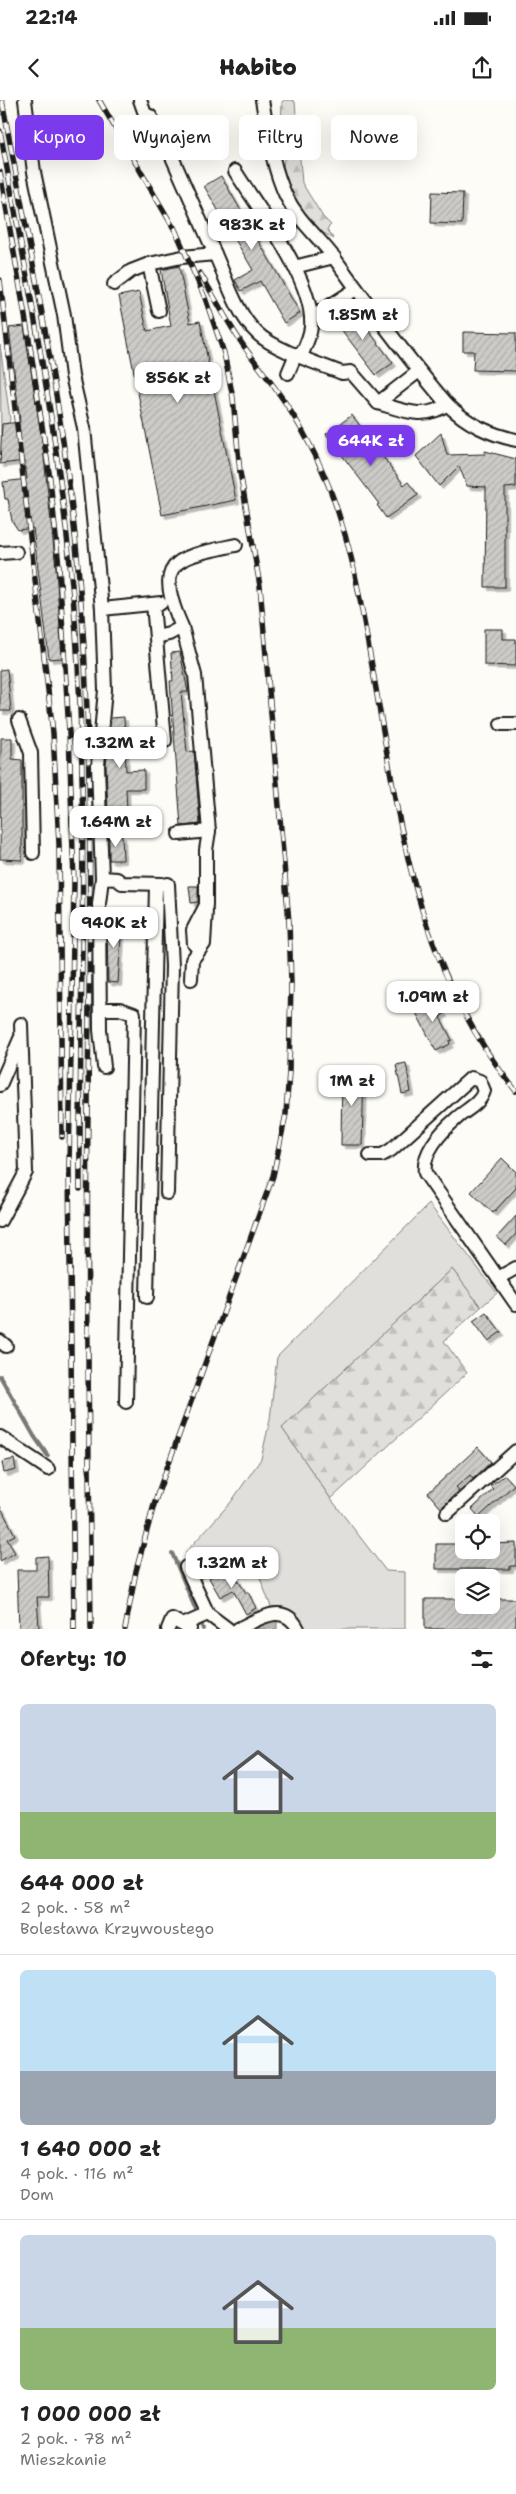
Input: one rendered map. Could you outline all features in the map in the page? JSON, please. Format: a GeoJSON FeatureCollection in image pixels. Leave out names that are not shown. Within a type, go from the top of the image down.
{"type":"FeatureCollection","features":[{"type":"Feature","properties":{"kind":"street"},"geometry":{"type":"LineString","coordinates":[[26,100],[34,172],[64,315],[72,376],[84,428],[102,609],[105,690],[98,754],[102,878],[99,904],[100,1009],[104,1067]]}},
{"type":"Feature","properties":{"kind":"street"},"geometry":{"type":"LineString","coordinates":[[140,100],[145,114],[150,116],[161,132],[238,305],[253,328],[272,343],[298,355],[342,373],[351,372],[378,403],[425,414],[439,410],[447,404]]}},
{"type":"Feature","properties":{"kind":"street"},"geometry":{"type":"LineString","coordinates":[[262,100],[272,156],[287,198],[300,221],[334,257],[419,371],[447,404],[460,417],[478,428],[516,440]]}},
{"type":"Feature","properties":{"kind":"street"},"geometry":{"type":"LineString","coordinates":[[235,171],[306,290],[311,318],[310,336],[288,373]]}},
{"type":"Feature","properties":{"kind":"street"},"geometry":{"type":"LineString","coordinates":[[114,284],[131,271],[149,264],[182,257],[215,254]]}},
{"type":"Feature","properties":{"kind":"street"},"geometry":{"type":"LineString","coordinates":[[294,267],[334,257]]}},
{"type":"Feature","properties":{"kind":"street"},"geometry":{"type":"LineString","coordinates":[[149,264],[159,311]]}},
{"type":"Feature","properties":{"kind":"street"},"geometry":{"type":"LineString","coordinates":[[311,318],[356,289]]}},
{"type":"Feature","properties":{"kind":"street"},"geometry":{"type":"LineString","coordinates":[[378,403],[419,371]]}},
{"type":"Feature","properties":{"kind":"street"},"geometry":{"type":"LineString","coordinates":[[191,979],[192,960],[206,936],[206,850],[209,831],[195,675],[182,627],[171,602],[169,574],[179,561],[194,554],[236,545]]}},
{"type":"Feature","properties":{"kind":"street"},"geometry":{"type":"LineString","coordinates":[[0,553],[16,552]]}},
{"type":"Feature","properties":{"kind":"street"},"geometry":{"type":"LineString","coordinates":[[102,609],[171,602]]}},
{"type":"Feature","properties":{"kind":"street"},"geometry":{"type":"LineString","coordinates":[[153,604],[165,741]]}},
{"type":"Feature","properties":{"kind":"street"},"geometry":{"type":"LineString","coordinates":[[156,637],[169,634],[182,627]]}},
{"type":"Feature","properties":{"kind":"street"},"geometry":{"type":"LineString","coordinates":[[19,720],[31,753],[33,853]]}},
{"type":"Feature","properties":{"kind":"street"},"geometry":{"type":"LineString","coordinates":[[501,724],[516,724]]}},
{"type":"Feature","properties":{"kind":"street"},"geometry":{"type":"LineString","coordinates":[[179,834],[209,831]]}},
{"type":"Feature","properties":{"kind":"street"},"geometry":{"type":"LineString","coordinates":[[102,878],[117,879],[122,883],[166,884]]}},
{"type":"Feature","properties":{"kind":"street"},"geometry":{"type":"LineString","coordinates":[[166,884],[172,966],[168,1193]]}},
{"type":"Feature","properties":{"kind":"street"},"geometry":{"type":"LineString","coordinates":[[147,1297],[166,884]]}},
{"type":"Feature","properties":{"kind":"street"},"geometry":{"type":"LineString","coordinates":[[100,1009],[120,1009],[134,1014],[126,1402]]}},
{"type":"Feature","properties":{"kind":"street"},"geometry":{"type":"LineString","coordinates":[[0,1221],[26,1172],[21,1024]]}},
{"type":"Feature","properties":{"kind":"street"},"geometry":{"type":"LineString","coordinates":[[0,1085],[15,1046],[21,1038]]}},
{"type":"Feature","properties":{"kind":"street"},"geometry":{"type":"LineString","coordinates":[[370,1155],[386,1154],[468,1080],[474,1077],[478,1078],[484,1087],[481,1098],[456,1119],[429,1150],[425,1158],[426,1176],[516,1304]]}},
{"type":"Feature","properties":{"kind":"street"},"geometry":{"type":"LineString","coordinates":[[498,1278],[516,1268]]}},
{"type":"Feature","properties":{"kind":"street"},"geometry":{"type":"LineString","coordinates":[[0,1437],[48,1469]]}},
{"type":"Feature","properties":{"kind":"street"},"geometry":{"type":"LineString","coordinates":[[447,1513],[516,1452]]}},
{"type":"Feature","properties":{"kind":"street"},"geometry":{"type":"LineString","coordinates":[[186,1567],[208,1614],[228,1629]]}},
{"type":"Feature","properties":{"kind":"street"},"geometry":{"type":"LineString","coordinates":[[238,1629],[278,1612],[287,1615],[298,1629]]}},
{"type":"Feature","properties":{"kind":"street"},"geometry":{"type":"LineString","coordinates":[[168,1629],[172,1619],[188,1627],[208,1614]]}},
{"type":"Feature","properties":{"kind":"green space"},"geometry":{"type":"Polygon","coordinates":[[[284,100],[292,100],[295,102],[296,115],[282,115],[282,102],[284,100]]]}},
{"type":"Feature","properties":{"kind":"green space"},"geometry":{"type":"Polygon","coordinates":[[[284,160],[300,160],[302,183],[323,217],[331,225],[327,229],[334,239],[322,232],[301,208],[288,186],[283,166],[284,160]]]}},
{"type":"Feature","properties":{"kind":"green space"},"geometry":{"type":"Polygon","coordinates":[[[0,345],[10,419],[9,423],[2,424],[1,434],[0,345]]]}},
{"type":"Feature","properties":{"kind":"green space"},"geometry":{"type":"Polygon","coordinates":[[[429,1204],[497,1293],[481,1307],[452,1269],[282,1428],[331,1499],[386,1571],[405,1572],[405,1629],[303,1629],[294,1616],[286,1609],[271,1607],[251,1554],[197,1581],[186,1552],[231,1502],[261,1459],[270,1419],[277,1357],[429,1204]]]}},
{"type":"Feature","properties":{"kind":"green space"},"geometry":{"type":"Polygon","coordinates":[[[452,1269],[481,1307],[444,1341],[467,1373],[331,1499],[282,1428],[452,1269]]]}},
{"type":"Feature","properties":{"kind":"water"},"geometry":{"type":"Polygon","coordinates":[[[271,1617],[277,1619],[277,1629],[248,1629],[271,1617]]]}},
{"type":"Feature","properties":{"kind":"building"},"geometry":{"type":"Polygon","coordinates":[[[221,176],[300,313],[284,323],[260,281],[241,291],[235,280],[253,270],[204,186],[221,176]]]}},
{"type":"Feature","properties":{"kind":"building"},"geometry":{"type":"Polygon","coordinates":[[[432,192],[463,193],[462,224],[431,223],[432,192]]]}},
{"type":"Feature","properties":{"kind":"building"},"geometry":{"type":"Polygon","coordinates":[[[179,266],[190,323],[200,321],[236,500],[162,515],[119,296],[139,292],[147,331],[171,326],[161,270],[179,266]]]}},
{"type":"Feature","properties":{"kind":"building"},"geometry":{"type":"Polygon","coordinates":[[[351,307],[393,363],[376,375],[334,320],[351,307]]]}},
{"type":"Feature","properties":{"kind":"building"},"geometry":{"type":"Polygon","coordinates":[[[24,326],[43,448],[56,568],[62,658],[49,659],[33,528],[18,530],[12,521],[8,499],[5,499],[3,482],[27,479],[25,461],[0,464],[2,424],[20,422],[9,328],[24,326]]]}},
{"type":"Feature","properties":{"kind":"building"},"geometry":{"type":"Polygon","coordinates":[[[463,332],[516,333],[516,371],[473,370],[474,351],[463,351],[463,332]]]}},
{"type":"Feature","properties":{"kind":"building"},"geometry":{"type":"Polygon","coordinates":[[[352,415],[404,485],[408,482],[418,495],[386,518],[377,505],[379,504],[326,434],[352,415]]]}},
{"type":"Feature","properties":{"kind":"building"},"geometry":{"type":"Polygon","coordinates":[[[441,433],[447,455],[485,454],[485,451],[516,459],[516,487],[505,488],[505,587],[485,587],[486,487],[467,486],[459,466],[439,486],[416,456],[441,433]]]}},
{"type":"Feature","properties":{"kind":"building"},"geometry":{"type":"Polygon","coordinates":[[[484,629],[503,629],[503,639],[516,639],[516,666],[484,665],[484,629]]]}},
{"type":"Feature","properties":{"kind":"building"},"geometry":{"type":"Polygon","coordinates":[[[180,652],[188,692],[181,692],[187,752],[194,751],[200,824],[181,826],[170,681],[173,681],[171,653],[180,652]]]}},
{"type":"Feature","properties":{"kind":"building"},"geometry":{"type":"Polygon","coordinates":[[[7,669],[11,711],[0,711],[0,670],[7,669]]]}},
{"type":"Feature","properties":{"kind":"building"},"geometry":{"type":"Polygon","coordinates":[[[124,717],[126,771],[144,770],[144,789],[126,789],[127,811],[108,811],[106,765],[111,718],[124,717]]]}},
{"type":"Feature","properties":{"kind":"building"},"geometry":{"type":"Polygon","coordinates":[[[1,738],[12,738],[12,759],[22,760],[22,860],[0,859],[1,738]]]}},
{"type":"Feature","properties":{"kind":"building"},"geometry":{"type":"Polygon","coordinates":[[[122,835],[123,860],[109,860],[109,836],[122,835]]]}},
{"type":"Feature","properties":{"kind":"building"},"geometry":{"type":"Polygon","coordinates":[[[189,886],[198,886],[198,902],[191,903],[189,886]]]}},
{"type":"Feature","properties":{"kind":"building"},"geometry":{"type":"Polygon","coordinates":[[[107,920],[122,920],[118,983],[108,982],[107,920]]]}},
{"type":"Feature","properties":{"kind":"building"},"geometry":{"type":"Polygon","coordinates":[[[427,997],[431,1006],[438,1002],[444,1014],[440,1017],[452,1040],[449,1041],[450,1044],[436,1051],[412,1005],[427,997]]]}},
{"type":"Feature","properties":{"kind":"building"},"geometry":{"type":"Polygon","coordinates":[[[406,1063],[411,1092],[402,1094],[396,1065],[406,1063]]]}},
{"type":"Feature","properties":{"kind":"building"},"geometry":{"type":"Polygon","coordinates":[[[342,1070],[364,1071],[362,1145],[341,1145],[342,1070]]]}},
{"type":"Feature","properties":{"kind":"building"},"geometry":{"type":"Polygon","coordinates":[[[502,1158],[516,1172],[516,1188],[493,1213],[471,1192],[502,1158]]]}},
{"type":"Feature","properties":{"kind":"building"},"geometry":{"type":"Polygon","coordinates":[[[516,1216],[516,1234],[506,1245],[497,1237],[516,1216]]]}},
{"type":"Feature","properties":{"kind":"building"},"geometry":{"type":"Polygon","coordinates":[[[486,1312],[501,1332],[488,1341],[473,1321],[486,1312]]]}},
{"type":"Feature","properties":{"kind":"building"},"geometry":{"type":"Polygon","coordinates":[[[478,1447],[491,1462],[473,1479],[470,1475],[456,1487],[459,1490],[441,1508],[428,1493],[478,1447]]]}},
{"type":"Feature","properties":{"kind":"building"},"geometry":{"type":"Polygon","coordinates":[[[14,1459],[16,1470],[4,1473],[2,1462],[14,1459]]]}},
{"type":"Feature","properties":{"kind":"building"},"geometry":{"type":"Polygon","coordinates":[[[505,1475],[514,1485],[482,1514],[476,1514],[472,1509],[493,1489],[490,1486],[505,1475]]]}},
{"type":"Feature","properties":{"kind":"building"},"geometry":{"type":"Polygon","coordinates":[[[0,1506],[15,1535],[7,1539],[15,1553],[0,1561],[0,1506]]]}},
{"type":"Feature","properties":{"kind":"building"},"geometry":{"type":"Polygon","coordinates":[[[516,1543],[516,1566],[510,1566],[510,1569],[436,1569],[436,1544],[455,1544],[455,1559],[500,1559],[500,1544],[516,1543]]]}},
{"type":"Feature","properties":{"kind":"building"},"geometry":{"type":"Polygon","coordinates":[[[48,1556],[49,1597],[37,1597],[39,1628],[19,1629],[17,1570],[36,1570],[36,1557],[48,1556]]]}},
{"type":"Feature","properties":{"kind":"building"},"geometry":{"type":"Polygon","coordinates":[[[227,1568],[231,1575],[234,1574],[246,1593],[248,1592],[256,1608],[246,1614],[233,1590],[220,1597],[209,1578],[227,1568]]]}},
{"type":"Feature","properties":{"kind":"building"},"geometry":{"type":"Polygon","coordinates":[[[425,1599],[455,1599],[455,1614],[500,1614],[500,1599],[516,1599],[516,1629],[425,1629],[425,1599]]]}},
{"type":"Feature","properties":{"kind":"waterway"},"geometry":{"type":"LineString","coordinates":[[0,1376],[34,1436],[48,1456]]}},
{"type":"Feature","properties":{"kind":"waterway"},"geometry":{"type":"LineString","coordinates":[[172,1553],[197,1613]]}},
{"type":"Feature","properties":{"kind":"waterway"},"geometry":{"type":"LineString","coordinates":[[201,1623],[203,1629]]}},
{"type":"Feature","properties":{"kind":"railway"},"geometry":{"type":"LineString","coordinates":[[2,100],[59,413],[75,539],[85,666],[90,857],[87,1241],[91,1629]]}},
{"type":"Feature","properties":{"kind":"railway"},"geometry":{"type":"LineString","coordinates":[[99,100],[176,232]]}},
{"type":"Feature","properties":{"kind":"railway"},"geometry":{"type":"LineString","coordinates":[[0,131],[35,318],[55,443],[71,569],[76,633],[80,702],[83,841],[80,1189]]}},
{"type":"Feature","properties":{"kind":"railway"},"geometry":{"type":"LineString","coordinates":[[0,172],[29,339],[50,479],[59,567],[69,732],[74,882],[69,1167],[74,1629]]}},
{"type":"Feature","properties":{"kind":"railway"},"geometry":{"type":"LineString","coordinates":[[125,1629],[136,1571],[155,1501],[273,1176],[286,1114],[289,1071],[291,983],[289,922],[260,586],[240,472],[233,398],[224,353],[205,298],[174,227]]}},
{"type":"Feature","properties":{"kind":"railway"},"geometry":{"type":"LineString","coordinates":[[200,273],[236,334],[297,421],[332,494],[353,567],[399,817],[412,875],[429,932],[451,987],[480,1040],[516,1091]]}},
{"type":"Feature","properties":{"kind":"railway"},"geometry":{"type":"LineString","coordinates":[[0,280],[53,733],[59,844],[62,1137]]}}]}
